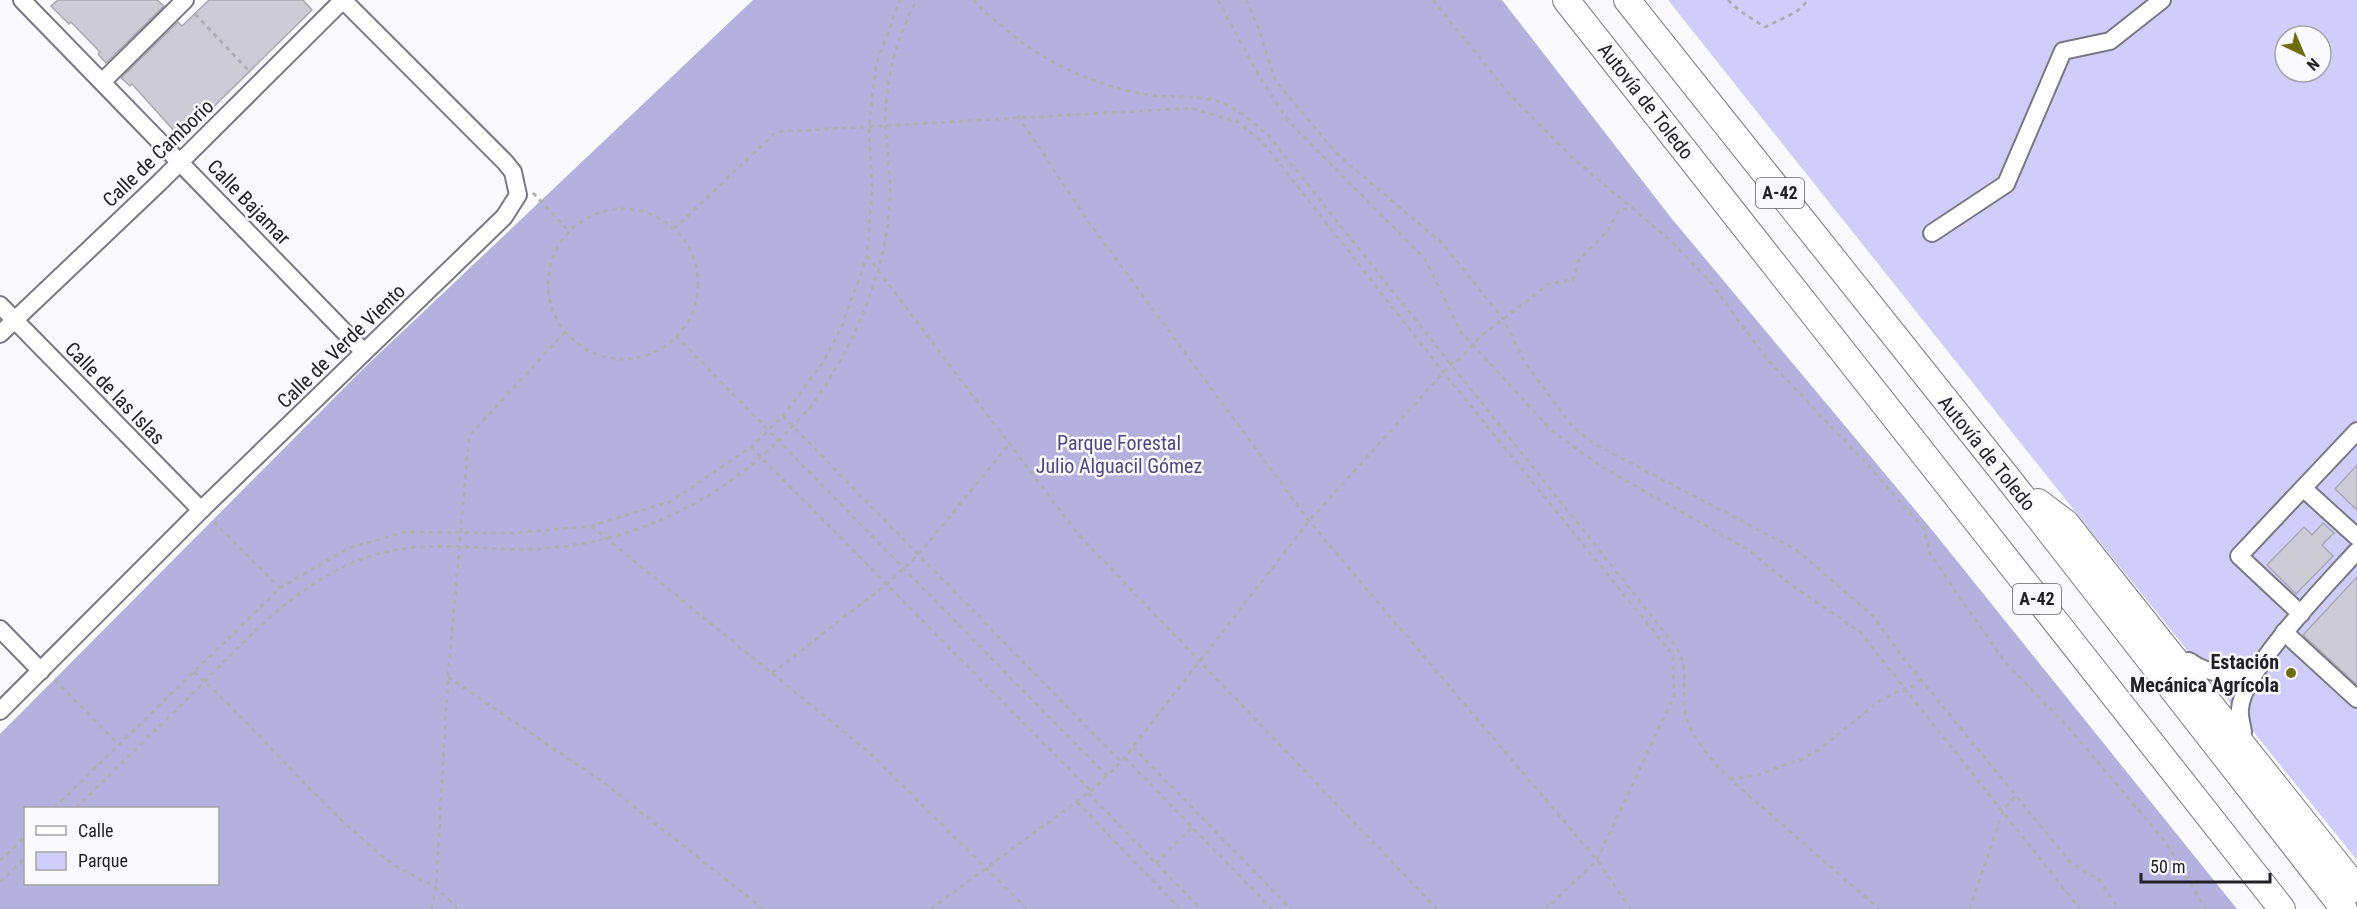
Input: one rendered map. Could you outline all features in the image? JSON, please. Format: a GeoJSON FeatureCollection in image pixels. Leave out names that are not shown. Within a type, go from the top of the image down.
{"type":"FeatureCollection","features":[{"type":"Feature","properties":{"kind":"highway","name":"Autovía de Toledo"},"geometry":{"type":"LineString","coordinates":[[1566,0],[2282,909]]}},
{"type":"Feature","properties":{"kind":"highway","name":"Autovía de Toledo"},"geometry":{"type":"LineString","coordinates":[[1627,0],[2007,477],[2344,909]]}},
{"type":"Feature","properties":{"kind":"highway"},"geometry":{"type":"LineString","coordinates":[[2007,477],[2066,523],[2352,880]]}},
{"type":"Feature","properties":{"kind":"street"},"geometry":{"type":"LineString","coordinates":[[343,0],[513,172]]}},
{"type":"Feature","properties":{"kind":"street","name":"Calle de Camborio"},"geometry":{"type":"LineString","coordinates":[[0,334],[343,0]]}},
{"type":"Feature","properties":{"kind":"street"},"geometry":{"type":"LineString","coordinates":[[1932,233],[2006,184],[2063,51],[2110,41],[2162,0]]}},
{"type":"Feature","properties":{"kind":"street","name":"Calle Bajamar"},"geometry":{"type":"LineString","coordinates":[[25,1],[364,352]]}},
{"type":"Feature","properties":{"kind":"street"},"geometry":{"type":"LineString","coordinates":[[103,81],[184,1]]}},
{"type":"Feature","properties":{"kind":"street","name":"Calle de Verde Viento"},"geometry":{"type":"LineString","coordinates":[[0,711],[47,675],[207,515],[364,352],[504,217],[518,195],[513,172]]}},
{"type":"Feature","properties":{"kind":"street","name":"Calle de las Islas"},"geometry":{"type":"LineString","coordinates":[[0,305],[207,515]]}},
{"type":"Feature","properties":{"kind":"street"},"geometry":{"type":"LineString","coordinates":[[2301,614],[2239,556],[2357,431]]}},
{"type":"Feature","properties":{"kind":"street"},"geometry":{"type":"LineString","coordinates":[[2304,489],[2357,537]]}},
{"type":"Feature","properties":{"kind":"street"},"geometry":{"type":"LineString","coordinates":[[2243,732],[2240,708],[2248,684],[2259,665],[2270,655],[2284,632],[2357,551]]}},
{"type":"Feature","properties":{"kind":"street"},"geometry":{"type":"LineString","coordinates":[[2110,579],[2130,591],[2189,661],[2318,826],[2322,844]]}},
{"type":"Feature","properties":{"kind":"street"},"geometry":{"type":"LineString","coordinates":[[0,629],[47,675]]}},
{"type":"Feature","properties":{"kind":"street"},"geometry":{"type":"LineString","coordinates":[[2284,632],[2357,699]]}},
{"type":"Feature","properties":{"kind":"street"},"geometry":{"type":"LineString","coordinates":[[2189,661],[2203,671],[2232,674],[2259,665]]}},
{"type":"Feature","properties":{"kind":"path"},"geometry":{"type":"LineString","coordinates":[[55,807],[280,588],[349,548],[405,532],[460,530],[513,533],[591,526],[670,502],[751,447],[783,416],[822,364],[842,326],[867,256],[872,189],[869,126],[876,66],[900,0]]}},
{"type":"Feature","properties":{"kind":"path"},"geometry":{"type":"LineString","coordinates":[[77,807],[238,648],[288,601],[316,581],[356,561],[394,549],[458,545],[510,549],[542,548],[606,538],[662,520],[699,502],[740,476],[761,458],[818,398],[838,366],[858,326],[877,269],[887,228],[890,197],[886,124],[889,82],[895,52],[917,0]]}},
{"type":"Feature","properties":{"kind":"path"},"geometry":{"type":"LineString","coordinates":[[973,0],[1021,42],[1052,63],[1108,86],[1160,96],[1201,98],[1239,111],[1269,136],[1678,649],[1687,677],[1684,703],[1687,719],[1696,739],[1730,779],[1879,909]]}},
{"type":"Feature","properties":{"kind":"path"},"geometry":{"type":"LineString","coordinates":[[1218,0],[1260,78],[1290,123],[1425,259],[1461,332],[1552,432],[1604,468],[1748,549],[1794,587],[1860,632],[2080,909]]}},
{"type":"Feature","properties":{"kind":"path"},"geometry":{"type":"LineString","coordinates":[[1246,0],[1258,27],[1275,80],[1337,154],[1443,244],[1504,320],[1525,363],[1571,424],[1591,442],[1797,550],[1874,617],[1921,679],[2070,862],[2099,880],[2119,909]]}},
{"type":"Feature","properties":{"kind":"path"},"geometry":{"type":"LineString","coordinates":[[1433,0],[1511,96],[1575,160],[1670,240],[1707,278],[1766,358],[1867,464],[1924,528],[1930,554],[2004,661],[2068,727],[2164,840],[2206,909]]}},
{"type":"Feature","properties":{"kind":"path"},"geometry":{"type":"LineString","coordinates":[[1728,0],[1740,11],[1765,27],[1796,12],[1809,0]]}},
{"type":"Feature","properties":{"kind":"path"},"geometry":{"type":"LineString","coordinates":[[184,1],[252,74]]}},
{"type":"Feature","properties":{"kind":"path"},"geometry":{"type":"LineString","coordinates":[[674,229],[776,132],[1018,116],[1191,108],[1239,122],[1265,145],[1443,373],[1673,655],[1674,696],[1597,860],[1546,909]]}},
{"type":"Feature","properties":{"kind":"path"},"geometry":{"type":"LineString","coordinates":[[1018,116],[1088,221],[1309,521],[1597,860],[1631,909]]}},
{"type":"Feature","properties":{"kind":"path"},"geometry":{"type":"LineString","coordinates":[[513,172],[569,231]]}},
{"type":"Feature","properties":{"kind":"path"},"geometry":{"type":"LineString","coordinates":[[931,909],[1077,802],[1107,776],[1123,760],[1309,521],[1451,364],[1480,337],[1548,284],[1572,280],[1578,261],[1608,231],[1619,210],[1633,208]]}},
{"type":"Feature","properties":{"kind":"path"},"geometry":{"type":"LineString","coordinates":[[626,209],[656,216],[674,229],[689,249],[698,279],[693,310],[676,336],[650,354],[619,359],[589,351],[565,332],[550,304],[548,273],[556,251],[569,231],[595,214],[626,209]]}},
{"type":"Feature","properties":{"kind":"path"},"geometry":{"type":"LineString","coordinates":[[867,256],[1078,534],[1437,909]]}},
{"type":"Feature","properties":{"kind":"path"},"geometry":{"type":"LineString","coordinates":[[431,909],[436,888],[448,677],[469,436],[565,332]]}},
{"type":"Feature","properties":{"kind":"path"},"geometry":{"type":"LineString","coordinates":[[676,336],[777,442],[1107,776]]}},
{"type":"Feature","properties":{"kind":"path"},"geometry":{"type":"LineString","coordinates":[[783,416],[1272,909]]}},
{"type":"Feature","properties":{"kind":"path"},"geometry":{"type":"LineString","coordinates":[[772,673],[887,584],[919,554],[1010,442]]}},
{"type":"Feature","properties":{"kind":"path"},"geometry":{"type":"LineString","coordinates":[[751,447],[887,584],[1200,909]]}},
{"type":"Feature","properties":{"kind":"path"},"geometry":{"type":"LineString","coordinates":[[207,515],[280,588]]}},
{"type":"Feature","properties":{"kind":"path"},"geometry":{"type":"LineString","coordinates":[[591,526],[870,753],[1027,909]]}},
{"type":"Feature","properties":{"kind":"path"},"geometry":{"type":"LineString","coordinates":[[194,672],[233,708],[338,816],[381,855],[410,876],[436,888],[458,909]]}},
{"type":"Feature","properties":{"kind":"path"},"geometry":{"type":"LineString","coordinates":[[47,675],[119,745]]}},
{"type":"Feature","properties":{"kind":"path"},"geometry":{"type":"LineString","coordinates":[[448,677],[603,782],[763,909]]}},
{"type":"Feature","properties":{"kind":"path"},"geometry":{"type":"LineString","coordinates":[[1730,779],[1757,775],[1802,759],[1821,748],[1878,702],[1896,692],[1907,691],[1921,679]]}},
{"type":"Feature","properties":{"kind":"path"},"geometry":{"type":"LineString","coordinates":[[1132,747],[1291,909]]}},
{"type":"Feature","properties":{"kind":"path"},"geometry":{"type":"LineString","coordinates":[[1970,909],[2003,810],[2016,795]]}},
{"type":"Feature","properties":{"kind":"path"},"geometry":{"type":"LineString","coordinates":[[1077,802],[1180,909]]}},
{"type":"Feature","properties":{"kind":"path"},"geometry":{"type":"LineString","coordinates":[[1156,863],[1192,827]]}},
{"type":"Feature","properties":{"kind":"path"},"geometry":{"type":"LineString","coordinates":[[0,861],[24,838]]}},
{"type":"Feature","properties":{"kind":"path"},"geometry":{"type":"LineString","coordinates":[[0,882],[24,859]]}},
{"type":"Feature","properties":{"kind":"green space","name":"Parque Forestal Julio Alguacil Gómez"},"geometry":{"type":"Polygon","coordinates":[[[753,0],[1502,0],[1672,219],[1932,530],[2237,909],[0,909],[0,734],[364,368],[753,0]]]}},
{"type":"Feature","properties":{"kind":"green space"},"geometry":{"type":"Polygon","coordinates":[[[1668,0],[2357,0],[2357,860],[2078,515],[1668,0]]]}},
{"type":"Feature","properties":{"kind":"building"},"geometry":{"type":"Polygon","coordinates":[[[58,0],[157,0],[164,6],[106,63],[98,54],[100,52],[71,22],[69,24],[51,6],[58,0]]]}},
{"type":"Feature","properties":{"kind":"building"},"geometry":{"type":"Polygon","coordinates":[[[209,0],[303,0],[312,10],[189,131],[184,126],[177,134],[132,84],[130,86],[121,78],[178,22],[182,26],[209,0]]]}},
{"type":"Feature","properties":{"kind":"building"},"geometry":{"type":"Polygon","coordinates":[[[2357,465],[2357,510],[2335,489],[2357,465]]]}},
{"type":"Feature","properties":{"kind":"building"},"geometry":{"type":"Polygon","coordinates":[[[2323,523],[2334,533],[2322,545],[2333,556],[2296,594],[2267,565],[2304,527],[2312,535],[2323,523]]]}},
{"type":"Feature","properties":{"kind":"building"},"geometry":{"type":"Polygon","coordinates":[[[2357,577],[2357,685],[2303,635],[2357,577]]]}},
{"type":"Feature","properties":{"kind":"place","name":"Estación Mecánica Agrícola"},"geometry":{"type":"Point","coordinates":[2291,673]}}]}
